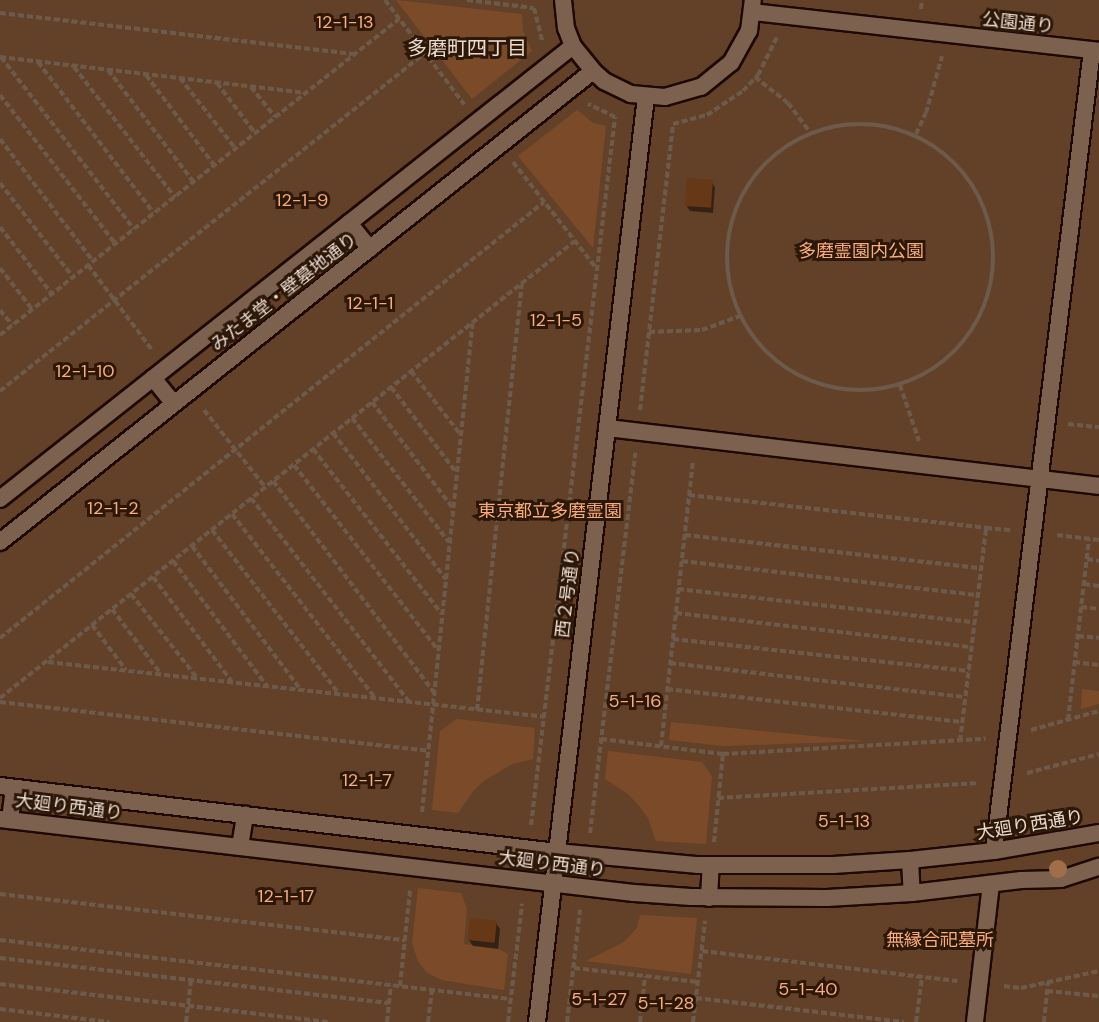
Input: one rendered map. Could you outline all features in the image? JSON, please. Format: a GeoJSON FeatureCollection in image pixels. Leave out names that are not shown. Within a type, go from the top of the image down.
{"type":"FeatureCollection","features":[{"type":"Feature","properties":{"kind":"lane"},"geometry":{"type":"LineString","coordinates":[[562,0],[566,28],[573,46],[593,71],[618,88],[646,97],[684,94],[717,77],[742,48],[749,31],[753,6]]}},
{"type":"Feature","properties":{"kind":"lane","name":"公園通り"},"geometry":{"type":"LineString","coordinates":[[753,6],[1095,51]]}},
{"type":"Feature","properties":{"kind":"lane","name":"みたま堂・壁墓地通り"},"geometry":{"type":"LineString","coordinates":[[0,499],[573,46]]}},
{"type":"Feature","properties":{"kind":"lane"},"geometry":{"type":"LineString","coordinates":[[994,851],[1095,51]]}},
{"type":"Feature","properties":{"kind":"lane","name":"みたま堂・壁墓地通り"},"geometry":{"type":"LineString","coordinates":[[0,542],[593,71]]}},
{"type":"Feature","properties":{"kind":"lane","name":"西２号通り"},"geometry":{"type":"LineString","coordinates":[[537,1022],[646,97]]}},
{"type":"Feature","properties":{"kind":"lane"},"geometry":{"type":"LineString","coordinates":[[349,223],[370,249]]}},
{"type":"Feature","properties":{"kind":"lane"},"geometry":{"type":"LineString","coordinates":[[153,378],[174,404]]}},
{"type":"Feature","properties":{"kind":"lane"},"geometry":{"type":"LineString","coordinates":[[608,428],[1099,486]]}},
{"type":"Feature","properties":{"kind":"lane"},"geometry":{"type":"LineString","coordinates":[[5,820],[7,787]]}},
{"type":"Feature","properties":{"kind":"lane","name":"大廻り西通り"},"geometry":{"type":"LineString","coordinates":[[7,787],[557,852],[711,865],[832,865],[910,860],[994,851],[1099,833]]}},
{"type":"Feature","properties":{"kind":"lane"},"geometry":{"type":"LineString","coordinates":[[240,847],[244,814]]}},
{"type":"Feature","properties":{"kind":"lane","name":"大廻り西通り"},"geometry":{"type":"LineString","coordinates":[[5,820],[634,893],[708,898],[827,898],[912,893],[1061,879],[1099,867]]}},
{"type":"Feature","properties":{"kind":"lane"},"geometry":{"type":"LineString","coordinates":[[910,860],[912,893]]}},
{"type":"Feature","properties":{"kind":"lane"},"geometry":{"type":"LineString","coordinates":[[708,898],[711,865]]}},
{"type":"Feature","properties":{"kind":"lane"},"geometry":{"type":"LineString","coordinates":[[975,1022],[991,884]]}},
{"type":"Feature","properties":{"kind":"path"},"geometry":{"type":"LineString","coordinates":[[385,0],[478,121]]}},
{"type":"Feature","properties":{"kind":"path"},"geometry":{"type":"LineString","coordinates":[[467,0],[534,8],[537,30],[545,51]]}},
{"type":"Feature","properties":{"kind":"path"},"geometry":{"type":"LineString","coordinates":[[0,13],[354,54]]}},
{"type":"Feature","properties":{"kind":"path"},"geometry":{"type":"LineString","coordinates":[[0,335],[399,18]]}},
{"type":"Feature","properties":{"kind":"path"},"geometry":{"type":"LineString","coordinates":[[0,392],[425,53]]}},
{"type":"Feature","properties":{"kind":"path"},"geometry":{"type":"LineString","coordinates":[[916,134],[926,113],[942,56]]}},
{"type":"Feature","properties":{"kind":"path"},"geometry":{"type":"LineString","coordinates":[[1,57],[306,93]]}},
{"type":"Feature","properties":{"kind":"path"},"geometry":{"type":"LineString","coordinates":[[1,57],[134,229]]}},
{"type":"Feature","properties":{"kind":"path"},"geometry":{"type":"LineString","coordinates":[[38,62],[154,213]]}},
{"type":"Feature","properties":{"kind":"path"},"geometry":{"type":"LineString","coordinates":[[74,66],[175,197]]}},
{"type":"Feature","properties":{"kind":"path"},"geometry":{"type":"LineString","coordinates":[[108,70],[194,181]]}},
{"type":"Feature","properties":{"kind":"path"},"geometry":{"type":"LineString","coordinates":[[145,74],[214,165]]}},
{"type":"Feature","properties":{"kind":"path"},"geometry":{"type":"LineString","coordinates":[[756,77],[788,104],[810,132]]}},
{"type":"Feature","properties":{"kind":"path"},"geometry":{"type":"LineString","coordinates":[[180,78],[235,148]]}},
{"type":"Feature","properties":{"kind":"path"},"geometry":{"type":"LineString","coordinates":[[216,82],[255,133]]}},
{"type":"Feature","properties":{"kind":"path"},"geometry":{"type":"LineString","coordinates":[[251,86],[275,117]]}},
{"type":"Feature","properties":{"kind":"path"},"geometry":{"type":"LineString","coordinates":[[0,95],[115,243]]}},
{"type":"Feature","properties":{"kind":"path"},"geometry":{"type":"LineString","coordinates":[[530,834],[615,117],[584,101]]}},
{"type":"Feature","properties":{"kind":"path"},"geometry":{"type":"LineString","coordinates":[[845,123],[881,124],[916,134],[949,157],[975,188],[990,225],[993,265],[985,305],[965,340],[936,368],[900,385],[863,391],[825,387],[790,372],[761,348],[740,316],[727,274],[729,230],[744,189],[772,155],[810,132],[845,123]]}},
{"type":"Feature","properties":{"kind":"path"},"geometry":{"type":"LineString","coordinates":[[589,842],[673,124]]}},
{"type":"Feature","properties":{"kind":"path"},"geometry":{"type":"LineString","coordinates":[[0,139],[93,261]]}},
{"type":"Feature","properties":{"kind":"path"},"geometry":{"type":"LineString","coordinates":[[500,145],[597,269],[626,273]]}},
{"type":"Feature","properties":{"kind":"path"},"geometry":{"type":"LineString","coordinates":[[0,183],[73,277]]}},
{"type":"Feature","properties":{"kind":"path"},"geometry":{"type":"LineString","coordinates":[[0,638],[544,202]]}},
{"type":"Feature","properties":{"kind":"path"},"geometry":{"type":"LineString","coordinates":[[0,227],[52,294]]}},
{"type":"Feature","properties":{"kind":"path"},"geometry":{"type":"LineString","coordinates":[[0,700],[575,241]]}},
{"type":"Feature","properties":{"kind":"path"},"geometry":{"type":"LineString","coordinates":[[88,265],[156,354]]}},
{"type":"Feature","properties":{"kind":"path"},"geometry":{"type":"LineString","coordinates":[[0,268],[32,309]]}},
{"type":"Feature","properties":{"kind":"path"},"geometry":{"type":"LineString","coordinates":[[477,710],[522,283]]}},
{"type":"Feature","properties":{"kind":"path"},"geometry":{"type":"LineString","coordinates":[[0,310],[12,326]]}},
{"type":"Feature","properties":{"kind":"path"},"geometry":{"type":"LineString","coordinates":[[649,332],[702,330],[740,316]]}},
{"type":"Feature","properties":{"kind":"path"},"geometry":{"type":"LineString","coordinates":[[422,817],[472,323]]}},
{"type":"Feature","properties":{"kind":"path"},"geometry":{"type":"LineString","coordinates":[[411,371],[460,434]]}},
{"type":"Feature","properties":{"kind":"path"},"geometry":{"type":"LineString","coordinates":[[900,385],[912,413],[921,465]]}},
{"type":"Feature","properties":{"kind":"path"},"geometry":{"type":"LineString","coordinates":[[391,387],[456,472]]}},
{"type":"Feature","properties":{"kind":"path"},"geometry":{"type":"LineString","coordinates":[[372,402],[453,508]]}},
{"type":"Feature","properties":{"kind":"path"},"geometry":{"type":"LineString","coordinates":[[200,405],[266,488]]}},
{"type":"Feature","properties":{"kind":"path"},"geometry":{"type":"LineString","coordinates":[[352,418],[449,542]]}},
{"type":"Feature","properties":{"kind":"path"},"geometry":{"type":"LineString","coordinates":[[333,433],[446,579]]}},
{"type":"Feature","properties":{"kind":"path"},"geometry":{"type":"LineString","coordinates":[[661,747],[696,439]]}},
{"type":"Feature","properties":{"kind":"path"},"geometry":{"type":"LineString","coordinates":[[314,449],[442,614]]}},
{"type":"Feature","properties":{"kind":"path"},"geometry":{"type":"LineString","coordinates":[[294,465],[438,650]]}},
{"type":"Feature","properties":{"kind":"path"},"geometry":{"type":"LineString","coordinates":[[273,481],[434,692]]}},
{"type":"Feature","properties":{"kind":"path"},"geometry":{"type":"LineString","coordinates":[[689,495],[1099,540]]}},
{"type":"Feature","properties":{"kind":"path"},"geometry":{"type":"LineString","coordinates":[[251,498],[409,702]]}},
{"type":"Feature","properties":{"kind":"path"},"geometry":{"type":"LineString","coordinates":[[232,514],[376,699]]}},
{"type":"Feature","properties":{"kind":"path"},"geometry":{"type":"LineString","coordinates":[[960,741],[986,528]]}},
{"type":"Feature","properties":{"kind":"path"},"geometry":{"type":"LineString","coordinates":[[212,530],[339,694]]}},
{"type":"Feature","properties":{"kind":"path"},"geometry":{"type":"LineString","coordinates":[[684,535],[981,568]]}},
{"type":"Feature","properties":{"kind":"path"},"geometry":{"type":"LineString","coordinates":[[1068,720],[1089,539]]}},
{"type":"Feature","properties":{"kind":"path"},"geometry":{"type":"LineString","coordinates":[[192,546],[301,690]]}},
{"type":"Feature","properties":{"kind":"path"},"geometry":{"type":"LineString","coordinates":[[1087,560],[1099,561]]}},
{"type":"Feature","properties":{"kind":"path"},"geometry":{"type":"LineString","coordinates":[[173,561],[267,686]]}},
{"type":"Feature","properties":{"kind":"path"},"geometry":{"type":"LineString","coordinates":[[682,561],[978,595]]}},
{"type":"Feature","properties":{"kind":"path"},"geometry":{"type":"LineString","coordinates":[[153,577],[233,682]]}},
{"type":"Feature","properties":{"kind":"path"},"geometry":{"type":"LineString","coordinates":[[1084,584],[1099,586]]}},
{"type":"Feature","properties":{"kind":"path"},"geometry":{"type":"LineString","coordinates":[[678,589],[974,622]]}},
{"type":"Feature","properties":{"kind":"path"},"geometry":{"type":"LineString","coordinates":[[131,594],[197,678]]}},
{"type":"Feature","properties":{"kind":"path"},"geometry":{"type":"LineString","coordinates":[[1081,607],[1099,609]]}},
{"type":"Feature","properties":{"kind":"path"},"geometry":{"type":"LineString","coordinates":[[112,609],[161,674]]}},
{"type":"Feature","properties":{"kind":"path"},"geometry":{"type":"LineString","coordinates":[[676,613],[971,647]]}},
{"type":"Feature","properties":{"kind":"path"},"geometry":{"type":"LineString","coordinates":[[92,625],[126,670]]}},
{"type":"Feature","properties":{"kind":"path"},"geometry":{"type":"LineString","coordinates":[[1078,636],[1099,638]]}},
{"type":"Feature","properties":{"kind":"path"},"geometry":{"type":"LineString","coordinates":[[673,639],[968,671]]}},
{"type":"Feature","properties":{"kind":"path"},"geometry":{"type":"LineString","coordinates":[[47,662],[544,717]]}},
{"type":"Feature","properties":{"kind":"path"},"geometry":{"type":"LineString","coordinates":[[1074,662],[1099,665]]}},
{"type":"Feature","properties":{"kind":"path"},"geometry":{"type":"LineString","coordinates":[[670,663],[965,697]]}},
{"type":"Feature","properties":{"kind":"path"},"geometry":{"type":"LineString","coordinates":[[667,689],[962,722]]}},
{"type":"Feature","properties":{"kind":"path"},"geometry":{"type":"LineString","coordinates":[[0,700],[428,752]]}},
{"type":"Feature","properties":{"kind":"path"},"geometry":{"type":"LineString","coordinates":[[601,739],[723,754],[960,741],[1009,736],[1099,711]]}},
{"type":"Feature","properties":{"kind":"path"},"geometry":{"type":"LineString","coordinates":[[714,847],[723,754]]}},
{"type":"Feature","properties":{"kind":"path"},"geometry":{"type":"LineString","coordinates":[[718,798],[1003,780],[1099,754]]}},
{"type":"Feature","properties":{"kind":"path"},"geometry":{"type":"LineString","coordinates":[[400,986],[411,884]]}},
{"type":"Feature","properties":{"kind":"path"},"geometry":{"type":"LineString","coordinates":[[0,894],[405,940]]}},
{"type":"Feature","properties":{"kind":"path"},"geometry":{"type":"LineString","coordinates":[[508,1022],[523,900]]}},
{"type":"Feature","properties":{"kind":"path"},"geometry":{"type":"LineString","coordinates":[[567,1022],[582,901]]}},
{"type":"Feature","properties":{"kind":"path"},"geometry":{"type":"LineString","coordinates":[[693,1022],[706,916]]}},
{"type":"Feature","properties":{"kind":"path"},"geometry":{"type":"LineString","coordinates":[[0,940],[511,999]]}},
{"type":"Feature","properties":{"kind":"path"},"geometry":{"type":"LineString","coordinates":[[702,951],[1021,988],[1099,971]]}},
{"type":"Feature","properties":{"kind":"path"},"geometry":{"type":"LineString","coordinates":[[0,958],[388,1003]]}},
{"type":"Feature","properties":{"kind":"path"},"geometry":{"type":"LineString","coordinates":[[574,968],[698,982]]}},
{"type":"Feature","properties":{"kind":"path"},"geometry":{"type":"LineString","coordinates":[[640,1022],[645,976]]}},
{"type":"Feature","properties":{"kind":"path"},"geometry":{"type":"LineString","coordinates":[[916,1022],[922,977]]}},
{"type":"Feature","properties":{"kind":"path"},"geometry":{"type":"LineString","coordinates":[[186,1022],[191,980]]}},
{"type":"Feature","properties":{"kind":"path"},"geometry":{"type":"LineString","coordinates":[[1044,1022],[1048,982]]}},
{"type":"Feature","properties":{"kind":"path"},"geometry":{"type":"LineString","coordinates":[[0,984],[328,1022]]}},
{"type":"Feature","properties":{"kind":"path"},"geometry":{"type":"LineString","coordinates":[[387,1022],[390,985]]}},
{"type":"Feature","properties":{"kind":"path"},"geometry":{"type":"LineString","coordinates":[[428,1022],[432,990]]}},
{"type":"Feature","properties":{"kind":"path"},"geometry":{"type":"LineString","coordinates":[[1047,990],[1099,996]]}},
{"type":"Feature","properties":{"kind":"path"},"geometry":{"type":"LineString","coordinates":[[696,998],[904,1022]]}},
{"type":"Feature","properties":{"kind":"path"},"geometry":{"type":"LineString","coordinates":[[0,1009],[109,1022]]}},
{"type":"Feature","properties":{"kind":"green space","name":"東京都立多磨霊園"},"geometry":{"type":"Polygon","coordinates":[[[0,0],[1099,0],[1099,1022],[0,1022],[0,0]]]}},
{"type":"Feature","properties":{"kind":"shaded area"},"geometry":{"type":"Polygon","coordinates":[[[396,0],[522,14],[523,31],[532,51],[472,99],[396,0]]]}},
{"type":"Feature","properties":{"kind":"shaded area"},"geometry":{"type":"Polygon","coordinates":[[[577,110],[593,123],[606,126],[593,248],[518,156],[577,110]]]}},
{"type":"Feature","properties":{"kind":"shaded area"},"geometry":{"type":"Polygon","coordinates":[[[1082,689],[1099,691],[1099,704],[1081,709],[1082,689]]]}},
{"type":"Feature","properties":{"kind":"shaded area"},"geometry":{"type":"Polygon","coordinates":[[[457,719],[535,728],[533,759],[512,764],[485,780],[474,790],[458,813],[432,810],[440,731],[457,719]]]}},
{"type":"Feature","properties":{"kind":"shaded area"},"geometry":{"type":"Polygon","coordinates":[[[671,722],[864,741],[724,746],[669,740],[671,722]]]}},
{"type":"Feature","properties":{"kind":"shaded area"},"geometry":{"type":"Polygon","coordinates":[[[608,751],[702,762],[712,776],[706,844],[656,841],[648,818],[639,806],[628,794],[605,779],[608,751]]]}},
{"type":"Feature","properties":{"kind":"shaded area"},"geometry":{"type":"Polygon","coordinates":[[[418,888],[461,893],[467,909],[464,944],[496,948],[508,954],[504,990],[442,980],[427,973],[418,961],[412,943],[418,888]]]}},
{"type":"Feature","properties":{"kind":"shaded area"},"geometry":{"type":"Polygon","coordinates":[[[640,915],[697,918],[691,974],[586,961],[624,942],[637,928],[640,915]]]}},
{"type":"Feature","properties":{"kind":"building"},"geometry":{"type":"Polygon","coordinates":[[[687,178],[713,180],[711,208],[685,206],[687,178]]]}},
{"type":"Feature","properties":{"kind":"building"},"geometry":{"type":"Polygon","coordinates":[[[470,918],[497,921],[495,943],[468,940],[470,918]]]}},
{"type":"Feature","properties":{"kind":"district","name":"多磨町四丁目"},"geometry":{"type":"Point","coordinates":[467,48]}},
{"type":"Feature","properties":{"kind":"park label","name":"12-1-13"},"geometry":{"type":"Point","coordinates":[345,22]}},
{"type":"Feature","properties":{"kind":"park label","name":"12-1-9"},"geometry":{"type":"Point","coordinates":[302,200]}},
{"type":"Feature","properties":{"kind":"park label","name":"多磨霊園内公園"},"geometry":{"type":"Point","coordinates":[861,251]}},
{"type":"Feature","properties":{"kind":"park label","name":"12-1-1"},"geometry":{"type":"Point","coordinates":[370,303]}},
{"type":"Feature","properties":{"kind":"park label","name":"12-1-5"},"geometry":{"type":"Point","coordinates":[556,320]}},
{"type":"Feature","properties":{"kind":"park label","name":"12-1-10"},"geometry":{"type":"Point","coordinates":[85,371]}},
{"type":"Feature","properties":{"kind":"park label","name":"12-1-2"},"geometry":{"type":"Point","coordinates":[113,508]}},
{"type":"Feature","properties":{"kind":"park label","name":"5-1-16"},"geometry":{"type":"Point","coordinates":[635,701]}},
{"type":"Feature","properties":{"kind":"park label","name":"12-1-7"},"geometry":{"type":"Point","coordinates":[367,780]}},
{"type":"Feature","properties":{"kind":"park label","name":"5-1-13"},"geometry":{"type":"Point","coordinates":[844,821]}},
{"type":"Feature","properties":{"kind":"park label","name":"12-1-17"},"geometry":{"type":"Point","coordinates":[286,896]}},
{"type":"Feature","properties":{"kind":"park label","name":"無縁合祀墓所"},"geometry":{"type":"Point","coordinates":[940,940]}},
{"type":"Feature","properties":{"kind":"park label","name":"5-1-40"},"geometry":{"type":"Point","coordinates":[808,989]}},
{"type":"Feature","properties":{"kind":"park label","name":"5-1-27"},"geometry":{"type":"Point","coordinates":[599,999]}},
{"type":"Feature","properties":{"kind":"park label","name":"5-1-28"},"geometry":{"type":"Point","coordinates":[666,1003]}}]}
